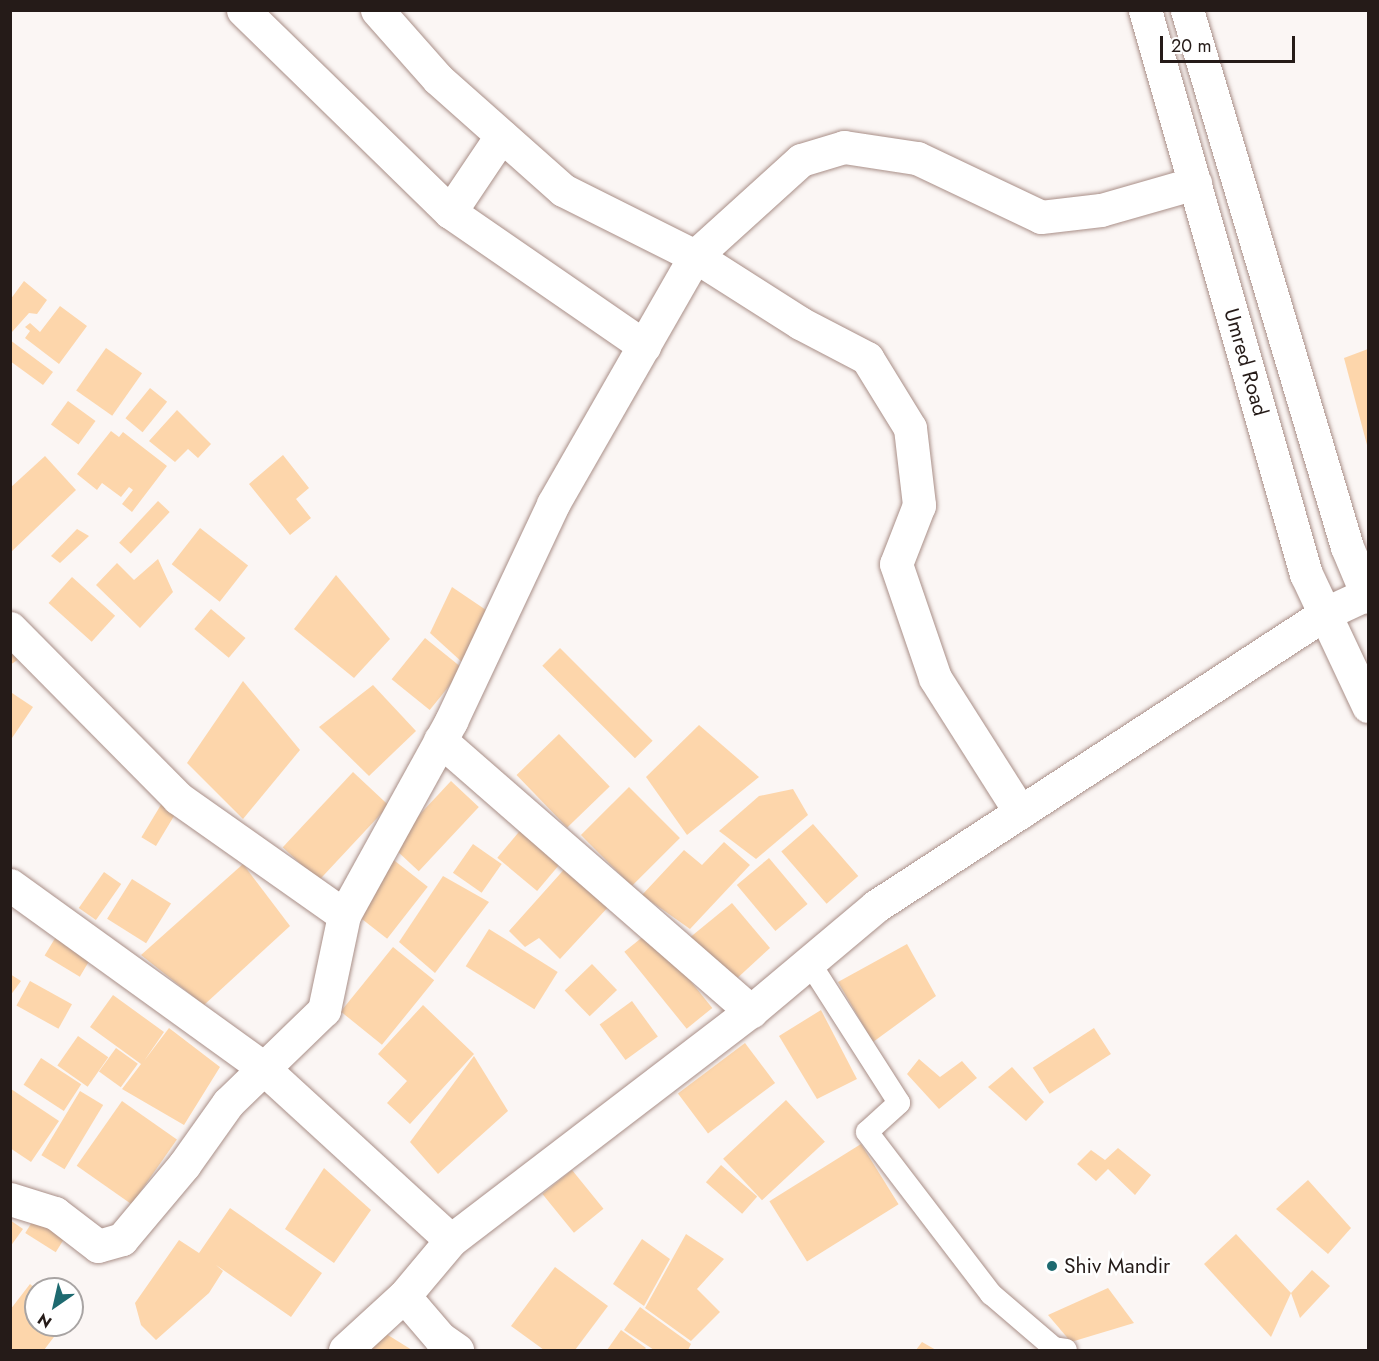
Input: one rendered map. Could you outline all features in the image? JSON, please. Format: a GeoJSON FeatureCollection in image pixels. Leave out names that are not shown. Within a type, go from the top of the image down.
{"type":"FeatureCollection","features":[{"type":"Feature","properties":{"kind":"street"},"geometry":{"type":"LineString","coordinates":[[243,10],[450,212],[644,346]]}},
{"type":"Feature","properties":{"kind":"street"},"geometry":{"type":"LineString","coordinates":[[377,10],[438,79],[563,190],[695,256],[800,323],[867,358],[910,428],[919,505],[896,564],[935,678],[1020,812]]}},
{"type":"Feature","properties":{"kind":"street","name":"Umred Road"},"geometry":{"type":"LineString","coordinates":[[1145,10],[1306,574],[1368,706]]}},
{"type":"Feature","properties":{"kind":"street"},"geometry":{"type":"LineString","coordinates":[[345,1350],[404,1296],[451,1240],[751,1011],[876,906],[1326,613],[1368,595],[1347,547],[1187,10]]}},
{"type":"Feature","properties":{"kind":"street"},"geometry":{"type":"LineString","coordinates":[[450,212],[501,136]]}},
{"type":"Feature","properties":{"kind":"street"},"geometry":{"type":"LineString","coordinates":[[10,1199],[55,1213],[98,1246],[122,1239],[184,1165],[228,1103],[262,1067],[324,1010],[344,915],[440,740],[553,504],[695,256],[801,160],[844,147],[917,158],[1041,218],[1101,210],[1195,183]]}},
{"type":"Feature","properties":{"kind":"street"},"geometry":{"type":"LineString","coordinates":[[10,628],[178,798],[344,915]]}},
{"type":"Feature","properties":{"kind":"street"},"geometry":{"type":"LineString","coordinates":[[440,740],[751,1011]]}},
{"type":"Feature","properties":{"kind":"street"},"geometry":{"type":"LineString","coordinates":[[10,885],[262,1067],[451,1240]]}},
{"type":"Feature","properties":{"kind":"street"},"geometry":{"type":"LineString","coordinates":[[404,1296],[440,1338],[457,1350]]}},
{"type":"Feature","properties":{"kind":"lane"},"geometry":{"type":"LineString","coordinates":[[809,962],[899,1103],[867,1132],[991,1294],[1054,1348],[1066,1350]]}},
{"type":"Feature","properties":{"kind":"building"},"geometry":{"type":"Polygon","coordinates":[[[24,281],[47,300],[37,314],[29,313],[12,332],[10,300],[24,281]]]}},
{"type":"Feature","properties":{"kind":"building"},"geometry":{"type":"Polygon","coordinates":[[[60,306],[87,326],[59,364],[25,338],[30,331],[25,327],[30,323],[40,332],[60,306]]]}},
{"type":"Feature","properties":{"kind":"building"},"geometry":{"type":"Polygon","coordinates":[[[10,340],[53,372],[43,385],[10,361],[10,340]]]}},
{"type":"Feature","properties":{"kind":"building"},"geometry":{"type":"Polygon","coordinates":[[[106,348],[142,373],[112,416],[76,391],[106,348]]]}},
{"type":"Feature","properties":{"kind":"building"},"geometry":{"type":"Polygon","coordinates":[[[1368,349],[1368,444],[1367,445],[1344,358],[1368,349]]]}},
{"type":"Feature","properties":{"kind":"building"},"geometry":{"type":"Polygon","coordinates":[[[150,388],[167,402],[143,432],[125,418],[150,388]]]}},
{"type":"Feature","properties":{"kind":"building"},"geometry":{"type":"Polygon","coordinates":[[[68,401],[96,421],[78,444],[51,424],[68,401]]]}},
{"type":"Feature","properties":{"kind":"building"},"geometry":{"type":"Polygon","coordinates":[[[177,410],[211,444],[198,458],[188,449],[175,462],[149,441],[177,410]]]}},
{"type":"Feature","properties":{"kind":"building"},"geometry":{"type":"Polygon","coordinates":[[[111,431],[119,437],[123,432],[167,466],[132,512],[122,504],[133,490],[129,487],[121,497],[102,483],[97,490],[77,474],[111,431]]]}},
{"type":"Feature","properties":{"kind":"building"},"geometry":{"type":"Polygon","coordinates":[[[283,455],[309,488],[296,499],[311,518],[290,535],[249,484],[283,455]]]}},
{"type":"Feature","properties":{"kind":"building"},"geometry":{"type":"Polygon","coordinates":[[[45,456],[76,490],[10,553],[10,488],[45,456]]]}},
{"type":"Feature","properties":{"kind":"building"},"geometry":{"type":"Polygon","coordinates":[[[158,501],[170,512],[131,554],[119,543],[158,501]]]}},
{"type":"Feature","properties":{"kind":"building"},"geometry":{"type":"Polygon","coordinates":[[[200,528],[248,566],[220,602],[172,564],[200,528]]]}},
{"type":"Feature","properties":{"kind":"building"},"geometry":{"type":"Polygon","coordinates":[[[77,529],[89,536],[60,563],[51,556],[77,529]]]}},
{"type":"Feature","properties":{"kind":"building"},"geometry":{"type":"Polygon","coordinates":[[[158,559],[173,592],[140,628],[96,585],[117,563],[134,580],[158,559]]]}},
{"type":"Feature","properties":{"kind":"building"},"geometry":{"type":"Polygon","coordinates":[[[336,575],[390,639],[354,678],[294,629],[336,575]]]}},
{"type":"Feature","properties":{"kind":"building"},"geometry":{"type":"Polygon","coordinates":[[[72,577],[115,616],[92,642],[49,603],[72,577]]]}},
{"type":"Feature","properties":{"kind":"building"},"geometry":{"type":"Polygon","coordinates":[[[452,587],[486,610],[463,663],[430,633],[452,587]]]}},
{"type":"Feature","properties":{"kind":"building"},"geometry":{"type":"Polygon","coordinates":[[[211,609],[245,638],[229,658],[194,629],[211,609]]]}},
{"type":"Feature","properties":{"kind":"building"},"geometry":{"type":"Polygon","coordinates":[[[425,638],[463,669],[430,710],[392,679],[425,638]]]}},
{"type":"Feature","properties":{"kind":"building"},"geometry":{"type":"Polygon","coordinates":[[[560,648],[653,741],[635,758],[542,666],[560,648]]]}},
{"type":"Feature","properties":{"kind":"building"},"geometry":{"type":"Polygon","coordinates":[[[10,653],[19,659],[10,665],[10,653]]]}},
{"type":"Feature","properties":{"kind":"building"},"geometry":{"type":"Polygon","coordinates":[[[243,681],[300,750],[243,819],[187,763],[243,681]]]}},
{"type":"Feature","properties":{"kind":"building"},"geometry":{"type":"Polygon","coordinates":[[[373,685],[416,731],[369,776],[319,727],[373,685]]]}},
{"type":"Feature","properties":{"kind":"building"},"geometry":{"type":"Polygon","coordinates":[[[12,693],[33,707],[10,741],[10,695],[12,693]]]}},
{"type":"Feature","properties":{"kind":"building"},"geometry":{"type":"Polygon","coordinates":[[[699,725],[759,777],[687,835],[646,777],[699,725]]]}},
{"type":"Feature","properties":{"kind":"building"},"geometry":{"type":"Polygon","coordinates":[[[559,734],[610,787],[567,827],[517,775],[559,734]]]}},
{"type":"Feature","properties":{"kind":"building"},"geometry":{"type":"Polygon","coordinates":[[[353,772],[389,805],[319,881],[283,847],[353,772]]]}},
{"type":"Feature","properties":{"kind":"building"},"geometry":{"type":"Polygon","coordinates":[[[451,781],[479,807],[419,871],[391,845],[451,781]]]}},
{"type":"Feature","properties":{"kind":"building"},"geometry":{"type":"Polygon","coordinates":[[[629,787],[680,838],[632,886],[581,835],[629,787]]]}},
{"type":"Feature","properties":{"kind":"building"},"geometry":{"type":"Polygon","coordinates":[[[793,789],[808,815],[756,859],[719,831],[759,796],[793,789]]]}},
{"type":"Feature","properties":{"kind":"building"},"geometry":{"type":"Polygon","coordinates":[[[162,803],[177,812],[156,846],[141,837],[162,803]]]}},
{"type":"Feature","properties":{"kind":"building"},"geometry":{"type":"Polygon","coordinates":[[[813,824],[858,876],[827,904],[781,852],[813,824]]]}},
{"type":"Feature","properties":{"kind":"building"},"geometry":{"type":"Polygon","coordinates":[[[523,827],[563,860],[537,891],[497,858],[523,827]]]}},
{"type":"Feature","properties":{"kind":"building"},"geometry":{"type":"Polygon","coordinates":[[[724,842],[750,865],[690,929],[642,895],[684,850],[702,865],[724,842]]]}},
{"type":"Feature","properties":{"kind":"building"},"geometry":{"type":"Polygon","coordinates":[[[473,844],[502,864],[482,893],[453,873],[473,844]]]}},
{"type":"Feature","properties":{"kind":"building"},"geometry":{"type":"Polygon","coordinates":[[[386,854],[428,887],[387,939],[345,906],[386,854]]]}},
{"type":"Feature","properties":{"kind":"building"},"geometry":{"type":"Polygon","coordinates":[[[769,858],[808,904],[775,931],[737,885],[769,858]]]}},
{"type":"Feature","properties":{"kind":"building"},"geometry":{"type":"Polygon","coordinates":[[[243,864],[290,926],[204,1005],[141,955],[243,864]]]}},
{"type":"Feature","properties":{"kind":"building"},"geometry":{"type":"Polygon","coordinates":[[[568,865],[611,904],[560,959],[539,938],[525,947],[509,931],[568,865]]]}},
{"type":"Feature","properties":{"kind":"building"},"geometry":{"type":"Polygon","coordinates":[[[104,872],[121,884],[96,920],[79,908],[104,872]]]}},
{"type":"Feature","properties":{"kind":"building"},"geometry":{"type":"Polygon","coordinates":[[[443,876],[489,902],[435,973],[399,942],[443,876]]]}},
{"type":"Feature","properties":{"kind":"building"},"geometry":{"type":"Polygon","coordinates":[[[132,879],[171,903],[146,943],[107,919],[132,879]]]}},
{"type":"Feature","properties":{"kind":"building"},"geometry":{"type":"Polygon","coordinates":[[[732,903],[770,948],[733,982],[688,939],[732,903]]]}},
{"type":"Feature","properties":{"kind":"building"},"geometry":{"type":"Polygon","coordinates":[[[489,929],[558,972],[534,1009],[466,966],[489,929]]]}},
{"type":"Feature","properties":{"kind":"building"},"geometry":{"type":"Polygon","coordinates":[[[650,931],[712,1008],[687,1029],[624,952],[650,931]]]}},
{"type":"Feature","properties":{"kind":"building"},"geometry":{"type":"Polygon","coordinates":[[[57,935],[92,956],[80,977],[45,956],[57,935]]]}},
{"type":"Feature","properties":{"kind":"building"},"geometry":{"type":"Polygon","coordinates":[[[907,944],[936,996],[873,1042],[838,982],[907,944]]]}},
{"type":"Feature","properties":{"kind":"building"},"geometry":{"type":"Polygon","coordinates":[[[393,947],[434,980],[382,1045],[341,1012],[393,947]]]}},
{"type":"Feature","properties":{"kind":"building"},"geometry":{"type":"Polygon","coordinates":[[[592,964],[617,990],[590,1016],[565,990],[592,964]]]}},
{"type":"Feature","properties":{"kind":"building"},"geometry":{"type":"Polygon","coordinates":[[[10,974],[21,981],[10,996],[10,974]]]}},
{"type":"Feature","properties":{"kind":"building"},"geometry":{"type":"Polygon","coordinates":[[[30,981],[72,1004],[58,1029],[16,1005],[30,981]]]}},
{"type":"Feature","properties":{"kind":"building"},"geometry":{"type":"Polygon","coordinates":[[[113,995],[164,1032],[144,1061],[169,1028],[220,1067],[184,1125],[122,1089],[141,1064],[90,1027],[113,995]]]}},
{"type":"Feature","properties":{"kind":"building"},"geometry":{"type":"Polygon","coordinates":[[[632,1001],[658,1037],[626,1060],[600,1025],[632,1001]]]}},
{"type":"Feature","properties":{"kind":"building"},"geometry":{"type":"Polygon","coordinates":[[[423,1005],[474,1054],[410,1124],[387,1103],[407,1081],[378,1054],[423,1005]]]}},
{"type":"Feature","properties":{"kind":"building"},"geometry":{"type":"Polygon","coordinates":[[[821,1010],[857,1079],[817,1099],[779,1036],[821,1010]]]}},
{"type":"Feature","properties":{"kind":"building"},"geometry":{"type":"Polygon","coordinates":[[[1094,1028],[1111,1054],[1050,1094],[1033,1068],[1094,1028]]]}},
{"type":"Feature","properties":{"kind":"building"},"geometry":{"type":"Polygon","coordinates":[[[78,1036],[108,1057],[88,1087],[57,1065],[78,1036]]]}},
{"type":"Feature","properties":{"kind":"building"},"geometry":{"type":"Polygon","coordinates":[[[745,1043],[775,1083],[708,1133],[678,1094],[745,1043]]]}},
{"type":"Feature","properties":{"kind":"building"},"geometry":{"type":"Polygon","coordinates":[[[116,1048],[138,1064],[121,1087],[99,1071],[116,1048]]]}},
{"type":"Feature","properties":{"kind":"building"},"geometry":{"type":"Polygon","coordinates":[[[474,1056],[508,1111],[438,1174],[410,1142],[474,1056]]]}},
{"type":"Feature","properties":{"kind":"building"},"geometry":{"type":"Polygon","coordinates":[[[41,1058],[81,1084],[64,1111],[24,1085],[41,1058]]]}},
{"type":"Feature","properties":{"kind":"building"},"geometry":{"type":"Polygon","coordinates":[[[919,1059],[940,1077],[962,1061],[977,1078],[939,1109],[907,1074],[919,1059]]]}},
{"type":"Feature","properties":{"kind":"building"},"geometry":{"type":"Polygon","coordinates":[[[1012,1067],[1044,1102],[1026,1121],[988,1087],[1012,1067]]]}},
{"type":"Feature","properties":{"kind":"building"},"geometry":{"type":"Polygon","coordinates":[[[11,1089],[59,1121],[31,1162],[10,1148],[11,1089]]]}},
{"type":"Feature","properties":{"kind":"building"},"geometry":{"type":"Polygon","coordinates":[[[80,1091],[103,1105],[65,1169],[41,1155],[80,1091]]]}},
{"type":"Feature","properties":{"kind":"building"},"geometry":{"type":"Polygon","coordinates":[[[786,1100],[825,1142],[762,1200],[723,1159],[786,1100]]]}},
{"type":"Feature","properties":{"kind":"building"},"geometry":{"type":"Polygon","coordinates":[[[122,1101],[177,1139],[132,1204],[77,1166],[122,1101]]]}},
{"type":"Feature","properties":{"kind":"building"},"geometry":{"type":"Polygon","coordinates":[[[861,1144],[899,1204],[807,1261],[769,1201],[861,1144]]]}},
{"type":"Feature","properties":{"kind":"building"},"geometry":{"type":"Polygon","coordinates":[[[1118,1148],[1151,1175],[1135,1195],[1108,1169],[1096,1181],[1077,1164],[1091,1150],[1105,1160],[1118,1148]]]}},
{"type":"Feature","properties":{"kind":"building"},"geometry":{"type":"Polygon","coordinates":[[[721,1165],[757,1196],[742,1214],[706,1182],[721,1165]]]}},
{"type":"Feature","properties":{"kind":"building"},"geometry":{"type":"Polygon","coordinates":[[[324,1168],[371,1210],[334,1263],[285,1229],[324,1168]]]}},
{"type":"Feature","properties":{"kind":"building"},"geometry":{"type":"Polygon","coordinates":[[[572,1170],[603,1209],[574,1233],[542,1194],[572,1170]]]}},
{"type":"Feature","properties":{"kind":"building"},"geometry":{"type":"Polygon","coordinates":[[[1308,1180],[1351,1228],[1328,1254],[1276,1209],[1308,1180]]]}},
{"type":"Feature","properties":{"kind":"building"},"geometry":{"type":"Polygon","coordinates":[[[230,1208],[322,1273],[291,1317],[216,1265],[223,1271],[209,1293],[156,1340],[141,1325],[135,1303],[179,1240],[199,1253],[230,1208]]]}},
{"type":"Feature","properties":{"kind":"building"},"geometry":{"type":"Polygon","coordinates":[[[39,1211],[70,1230],[56,1252],[25,1233],[39,1211]]]}},
{"type":"Feature","properties":{"kind":"building"},"geometry":{"type":"Polygon","coordinates":[[[10,1220],[23,1229],[10,1247],[10,1220]]]}},
{"type":"Feature","properties":{"kind":"building"},"geometry":{"type":"Polygon","coordinates":[[[686,1234],[724,1259],[697,1289],[720,1312],[691,1341],[645,1308],[686,1234]]]}},
{"type":"Feature","properties":{"kind":"building"},"geometry":{"type":"Polygon","coordinates":[[[1236,1234],[1291,1293],[1271,1337],[1204,1264],[1236,1234]]]}},
{"type":"Feature","properties":{"kind":"building"},"geometry":{"type":"Polygon","coordinates":[[[642,1239],[670,1259],[644,1306],[613,1284],[642,1239]]]}},
{"type":"Feature","properties":{"kind":"building"},"geometry":{"type":"Polygon","coordinates":[[[555,1267],[608,1306],[575,1350],[544,1350],[511,1326],[555,1267]]]}},
{"type":"Feature","properties":{"kind":"building"},"geometry":{"type":"Polygon","coordinates":[[[1312,1270],[1330,1286],[1300,1318],[1291,1293],[1312,1270]]]}},
{"type":"Feature","properties":{"kind":"building"},"geometry":{"type":"Polygon","coordinates":[[[1108,1288],[1134,1323],[1071,1342],[1048,1315],[1108,1288]]]}},
{"type":"Feature","properties":{"kind":"building"},"geometry":{"type":"Polygon","coordinates":[[[24,1292],[24,1337],[54,1337],[44,1350],[10,1350],[10,1310],[24,1292]]]}},
{"type":"Feature","properties":{"kind":"building"},"geometry":{"type":"Polygon","coordinates":[[[640,1307],[691,1344],[688,1350],[654,1350],[624,1330],[640,1307]]]}},
{"type":"Feature","properties":{"kind":"building"},"geometry":{"type":"Polygon","coordinates":[[[621,1330],[646,1348],[644,1350],[607,1350],[621,1330]]]}},
{"type":"Feature","properties":{"kind":"building"},"geometry":{"type":"Polygon","coordinates":[[[383,1332],[412,1350],[371,1350],[383,1332]]]}},
{"type":"Feature","properties":{"kind":"building"},"geometry":{"type":"Polygon","coordinates":[[[922,1342],[936,1350],[916,1350],[922,1342]]]}},
{"type":"Feature","properties":{"kind":"place","name":"Shiv Mandir"},"geometry":{"type":"Point","coordinates":[1052,1266]}}]}
